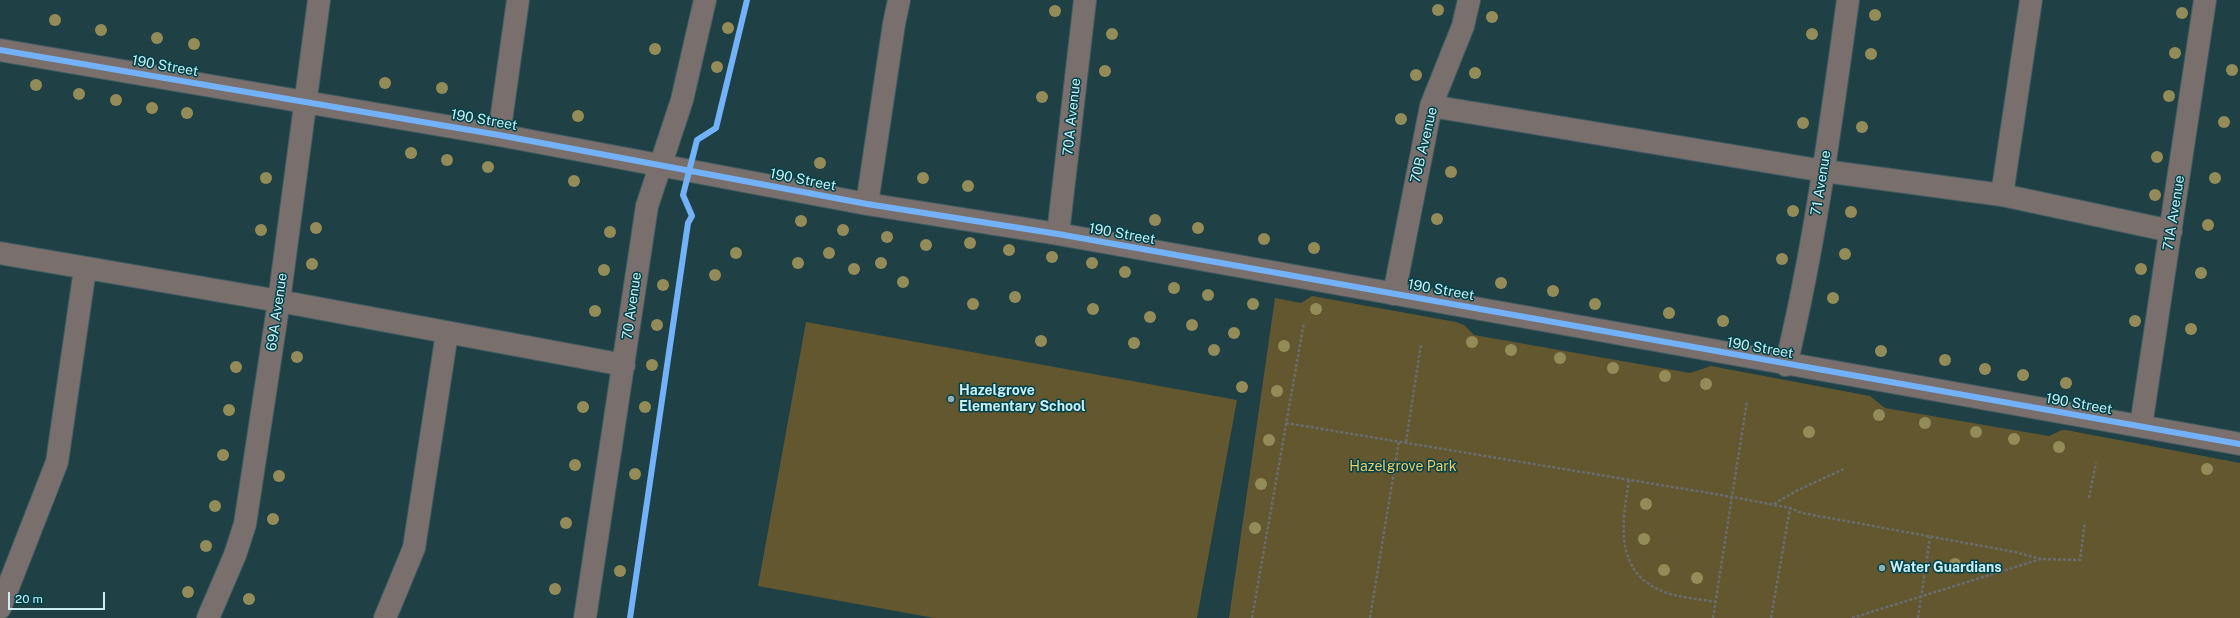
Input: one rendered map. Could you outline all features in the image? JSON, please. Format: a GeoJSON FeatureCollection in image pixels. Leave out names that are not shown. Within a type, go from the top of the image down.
{"type":"FeatureCollection","features":[{"type":"Feature","properties":{"kind":"street","name":"69A Avenue"},"geometry":{"type":"LineString","coordinates":[[208,618],[235,555],[245,524],[279,301],[318,0]]}},
{"type":"Feature","properties":{"kind":"street"},"geometry":{"type":"LineString","coordinates":[[499,135],[518,0]]}},
{"type":"Feature","properties":{"kind":"street","name":"70 Avenue"},"geometry":{"type":"LineString","coordinates":[[586,618],[647,206],[682,100],[705,0]]}},
{"type":"Feature","properties":{"kind":"street"},"geometry":{"type":"LineString","coordinates":[[867,204],[894,24],[899,0]]}},
{"type":"Feature","properties":{"kind":"street","name":"70A Avenue"},"geometry":{"type":"LineString","coordinates":[[1058,234],[1084,0]]}},
{"type":"Feature","properties":{"kind":"street","name":"70B Avenue"},"geometry":{"type":"LineString","coordinates":[[1394,294],[1431,106],[1463,26],[1470,0]]}},
{"type":"Feature","properties":{"kind":"street","name":"71 Avenue"},"geometry":{"type":"LineString","coordinates":[[1786,365],[1798,315],[1824,171],[1848,0]]}},
{"type":"Feature","properties":{"kind":"street"},"geometry":{"type":"LineString","coordinates":[[2002,195],[2031,0]]}},
{"type":"Feature","properties":{"kind":"street","name":"71A Avenue"},"geometry":{"type":"LineString","coordinates":[[2141,426],[2205,0]]}},
{"type":"Feature","properties":{"kind":"street","name":"190 Street"},"geometry":{"type":"LineString","coordinates":[[0,50],[499,135],[867,204],[1058,234],[1786,365],[2240,444]]}},
{"type":"Feature","properties":{"kind":"street"},"geometry":{"type":"LineString","coordinates":[[1431,106],[1824,171],[2002,195],[2171,231]]}},
{"type":"Feature","properties":{"kind":"street"},"geometry":{"type":"LineString","coordinates":[[0,253],[85,269],[279,301],[447,334],[624,365]]}},
{"type":"Feature","properties":{"kind":"street"},"geometry":{"type":"LineString","coordinates":[[0,608],[57,462],[85,269]]}},
{"type":"Feature","properties":{"kind":"street"},"geometry":{"type":"LineString","coordinates":[[385,618],[414,548],[447,334]]}},
{"type":"Feature","properties":{"kind":"path"},"geometry":{"type":"LineString","coordinates":[[1252,618],[1304,322]]}},
{"type":"Feature","properties":{"kind":"path"},"geometry":{"type":"LineString","coordinates":[[1406,442],[1421,344]]}},
{"type":"Feature","properties":{"kind":"path"},"geometry":{"type":"LineString","coordinates":[[1738,461],[1747,401]]}},
{"type":"Feature","properties":{"kind":"path"},"geometry":{"type":"LineString","coordinates":[[1286,423],[1733,497],[1790,508],[1802,513],[2041,559],[2080,560],[2085,522]]}},
{"type":"Feature","properties":{"kind":"path"},"geometry":{"type":"LineString","coordinates":[[1713,618],[1744,426],[1740,451]]}},
{"type":"Feature","properties":{"kind":"path"},"geometry":{"type":"LineString","coordinates":[[1370,618],[1398,441]]}},
{"type":"Feature","properties":{"kind":"path"},"geometry":{"type":"LineString","coordinates":[[2089,498],[2096,463]]}},
{"type":"Feature","properties":{"kind":"path"},"geometry":{"type":"LineString","coordinates":[[1773,505],[1796,491],[1844,469]]}},
{"type":"Feature","properties":{"kind":"path"},"geometry":{"type":"LineString","coordinates":[[1629,480],[1622,519],[1622,536],[1626,552],[1633,568],[1643,579],[1668,593],[1716,602]]}},
{"type":"Feature","properties":{"kind":"path"},"geometry":{"type":"LineString","coordinates":[[1771,618],[1790,508]]}},
{"type":"Feature","properties":{"kind":"path"},"geometry":{"type":"LineString","coordinates":[[1918,618],[1930,537]]}},
{"type":"Feature","properties":{"kind":"path"},"geometry":{"type":"LineString","coordinates":[[1852,618],[2041,559]]}},
{"type":"Feature","properties":{"kind":"green space","name":"Hazelgrove Park"},"geometry":{"type":"Polygon","coordinates":[[[1312,296],[1456,322],[1464,325],[1474,335],[1690,373],[1711,366],[1870,396],[1885,408],[2049,436],[2062,430],[2066,430],[2240,463],[2240,618],[1229,618],[1275,298],[1301,303],[1312,296]]]}},
{"type":"Feature","properties":{"kind":"green space"},"geometry":{"type":"Polygon","coordinates":[[[806,322],[1237,400],[1197,618],[934,618],[758,586],[806,322]]]}},
{"type":"Feature","properties":{"kind":"cycle path"},"geometry":{"type":"LineString","coordinates":[[630,618],[688,223],[692,216],[683,195],[697,140],[716,128],[747,0]]}},
{"type":"Feature","properties":{"kind":"cycle path"},"geometry":{"type":"LineString","coordinates":[[0,50],[499,135],[867,204],[1058,234],[2240,444]]}},
{"type":"Feature","properties":{"kind":"place","name":"Hazelgrove Elementary School"},"geometry":{"type":"Point","coordinates":[951,399]}},
{"type":"Feature","properties":{"kind":"place","name":"Water Guardians"},"geometry":{"type":"Point","coordinates":[1882,568]}}]}
